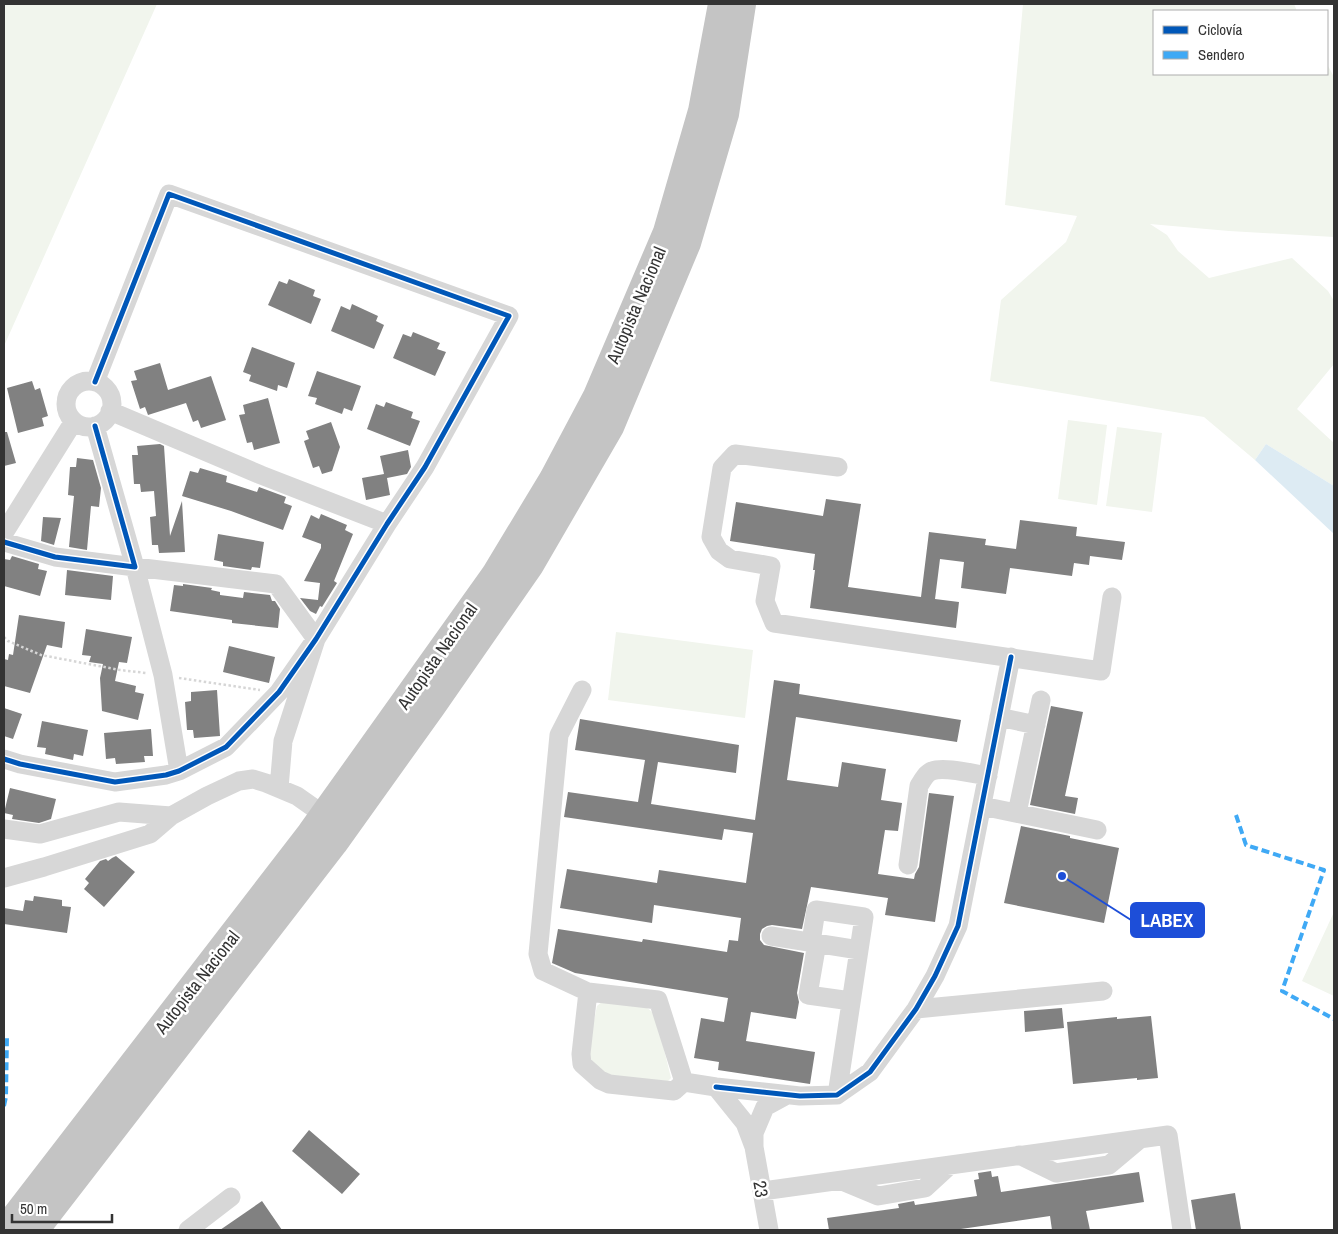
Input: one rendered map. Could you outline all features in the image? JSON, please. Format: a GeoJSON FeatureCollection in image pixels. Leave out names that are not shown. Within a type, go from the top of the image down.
{"type":"FeatureCollection","features":[{"type":"Feature","properties":{"kind":"highway","name":"Autopista Nacional"},"geometry":{"type":"LineString","coordinates":[[5,1230],[324,815],[495,576],[553,479],[597,396],[667,232],[702,111],[722,4]]}},
{"type":"Feature","properties":{"kind":"highway","name":"Autopista Nacional"},"geometry":{"type":"LineString","coordinates":[[35,1230],[334,843],[530,565],[610,427],[686,243],[725,114],[742,4]]}},
{"type":"Feature","properties":{"kind":"street"},"geometry":{"type":"LineString","coordinates":[[4,759],[20,764],[115,782],[166,775],[179,771],[226,747],[278,692],[316,639],[425,466],[509,316],[169,194],[95,382]]}},
{"type":"Feature","properties":{"kind":"street"},"geometry":{"type":"LineString","coordinates":[[95,382],[107,390],[112,404],[110,411],[107,418],[95,426],[81,425],[74,422],[69,416],[66,401],[69,393],[80,383],[95,382]]}},
{"type":"Feature","properties":{"kind":"street"},"geometry":{"type":"LineString","coordinates":[[110,411],[387,524]]}},
{"type":"Feature","properties":{"kind":"street"},"geometry":{"type":"LineString","coordinates":[[4,533],[74,422]]}},
{"type":"Feature","properties":{"kind":"street"},"geometry":{"type":"LineString","coordinates":[[95,426],[163,675],[179,771]]}},
{"type":"Feature","properties":{"kind":"street"},"geometry":{"type":"LineString","coordinates":[[838,467],[735,454],[722,468],[711,537],[718,551],[730,559],[771,566],[765,601],[774,623],[1101,671],[1112,597]]}},
{"type":"Feature","properties":{"kind":"street"},"geometry":{"type":"LineString","coordinates":[[4,542],[55,557],[276,584],[316,639]]}},
{"type":"Feature","properties":{"kind":"street"},"geometry":{"type":"LineString","coordinates":[[279,788],[283,741],[316,639]]}},
{"type":"Feature","properties":{"kind":"street"},"geometry":{"type":"LineString","coordinates":[[684,1082],[788,1095],[837,1095],[870,1072],[916,1009],[935,976],[958,926],[1012,658]]}},
{"type":"Feature","properties":{"kind":"street"},"geometry":{"type":"LineString","coordinates":[[582,690],[559,735],[538,954],[543,972],[588,992],[658,1000],[684,1082]]}},
{"type":"Feature","properties":{"kind":"street"},"geometry":{"type":"LineString","coordinates":[[1017,813],[1041,700]]}},
{"type":"Feature","properties":{"kind":"street"},"geometry":{"type":"LineString","coordinates":[[1000,717],[1036,725]]}},
{"type":"Feature","properties":{"kind":"street"},"geometry":{"type":"LineString","coordinates":[[908,865],[919,786],[925,777],[932,771],[946,770],[988,776]]}},
{"type":"Feature","properties":{"kind":"street"},"geometry":{"type":"LineString","coordinates":[[4,878],[44,868],[150,834],[171,816],[239,781],[253,779],[279,788],[297,796],[324,815]]}},
{"type":"Feature","properties":{"kind":"street"},"geometry":{"type":"LineString","coordinates":[[982,806],[1097,830]]}},
{"type":"Feature","properties":{"kind":"street"},"geometry":{"type":"LineString","coordinates":[[4,829],[40,834],[119,812],[171,816]]}},
{"type":"Feature","properties":{"kind":"street"},"geometry":{"type":"LineString","coordinates":[[837,1095],[864,917],[816,910],[808,995],[851,1001]]}},
{"type":"Feature","properties":{"kind":"street"},"geometry":{"type":"LineString","coordinates":[[771,936],[859,950]]}},
{"type":"Feature","properties":{"kind":"street"},"geometry":{"type":"LineString","coordinates":[[916,1009],[1103,991]]}},
{"type":"Feature","properties":{"kind":"street"},"geometry":{"type":"LineString","coordinates":[[588,992],[581,1054],[582,1064],[590,1072],[609,1084],[674,1091],[684,1082]]}},
{"type":"Feature","properties":{"kind":"street","name":"23"},"geometry":{"type":"LineString","coordinates":[[716,1087],[745,1123],[754,1147],[768,1225]]}},
{"type":"Feature","properties":{"kind":"street","name":"23"},"geometry":{"type":"LineString","coordinates":[[754,1147],[754,1133],[765,1106],[788,1095]]}},
{"type":"Feature","properties":{"kind":"street"},"geometry":{"type":"LineString","coordinates":[[762,1191],[1168,1135],[1182,1230]]}},
{"type":"Feature","properties":{"kind":"street"},"geometry":{"type":"LineString","coordinates":[[188,1230],[231,1197]]}},
{"type":"Feature","properties":{"kind":"street"},"geometry":{"type":"LineString","coordinates":[[768,1225],[783,1230]]}},
{"type":"Feature","properties":{"kind":"path"},"geometry":{"type":"LineString","coordinates":[[4,637],[8,641],[41,655],[120,670],[278,692]]}},
{"type":"Feature","properties":{"kind":"shaded area"},"geometry":{"type":"Polygon","coordinates":[[[4,4],[157,4],[4,346],[4,4]]]}},
{"type":"Feature","properties":{"kind":"shaded area"},"geometry":{"type":"Polygon","coordinates":[[[1023,4],[1294,4],[1297,10],[1153,10],[1153,75],[1328,75],[1328,66],[1334,77],[1334,237],[1150,224],[1167,235],[1178,251],[1209,278],[1292,258],[1328,291],[1334,301],[1334,364],[1297,409],[1334,443],[1334,486],[1266,444],[1255,460],[1204,417],[990,381],[1001,300],[1066,242],[1077,216],[1005,205],[1023,4]]]}},
{"type":"Feature","properties":{"kind":"shaded area"},"geometry":{"type":"Polygon","coordinates":[[[1068,420],[1107,425],[1097,505],[1058,499],[1068,420]]]}},
{"type":"Feature","properties":{"kind":"shaded area"},"geometry":{"type":"Polygon","coordinates":[[[1117,427],[1162,433],[1152,512],[1106,506],[1117,427]]]}},
{"type":"Feature","properties":{"kind":"shaded area"},"geometry":{"type":"Polygon","coordinates":[[[1266,444],[1334,486],[1334,534],[1255,460],[1266,444]]]}},
{"type":"Feature","properties":{"kind":"shaded area"},"geometry":{"type":"Polygon","coordinates":[[[616,632],[753,650],[745,718],[608,700],[616,632]]]}},
{"type":"Feature","properties":{"kind":"shaded area"},"geometry":{"type":"Polygon","coordinates":[[[1334,912],[1334,996],[1302,981],[1334,912]]]}},
{"type":"Feature","properties":{"kind":"shaded area"},"geometry":{"type":"Polygon","coordinates":[[[603,1001],[625,1002],[646,1007],[656,1017],[671,1078],[667,1082],[607,1076],[598,1071],[587,1055],[597,1006],[603,1001]]]}},
{"type":"Feature","properties":{"kind":"building"},"geometry":{"type":"Polygon","coordinates":[[[289,279],[315,290],[313,296],[321,299],[311,324],[268,305],[279,281],[287,284],[289,279]]]}},
{"type":"Feature","properties":{"kind":"building"},"geometry":{"type":"Polygon","coordinates":[[[352,304],[378,316],[376,321],[384,325],[374,349],[331,331],[341,306],[350,310],[352,304]]]}},
{"type":"Feature","properties":{"kind":"building"},"geometry":{"type":"Polygon","coordinates":[[[413,332],[440,343],[437,349],[446,352],[435,376],[393,358],[403,334],[411,337],[413,332]]]}},
{"type":"Feature","properties":{"kind":"building"},"geometry":{"type":"Polygon","coordinates":[[[252,347],[295,363],[287,388],[278,385],[277,391],[249,381],[251,375],[243,372],[252,347]]]}},
{"type":"Feature","properties":{"kind":"building"},"geometry":{"type":"Polygon","coordinates":[[[160,363],[168,390],[211,376],[226,420],[201,428],[198,420],[193,422],[186,403],[148,415],[145,407],[140,409],[131,381],[137,380],[134,371],[160,363]]]}},
{"type":"Feature","properties":{"kind":"building"},"geometry":{"type":"Polygon","coordinates":[[[317,371],[361,386],[352,411],[344,408],[342,414],[315,404],[317,398],[308,396],[317,371]]]}},
{"type":"Feature","properties":{"kind":"building"},"geometry":{"type":"Polygon","coordinates":[[[32,381],[35,390],[40,388],[48,416],[42,418],[44,426],[18,433],[7,388],[32,381]]]}},
{"type":"Feature","properties":{"kind":"building"},"geometry":{"type":"Polygon","coordinates":[[[268,398],[280,443],[254,450],[252,442],[247,443],[239,415],[245,414],[243,405],[268,398]]]}},
{"type":"Feature","properties":{"kind":"building"},"geometry":{"type":"Polygon","coordinates":[[[386,402],[413,412],[411,418],[420,421],[410,446],[367,429],[376,404],[384,407],[386,402]]]}},
{"type":"Feature","properties":{"kind":"building"},"geometry":{"type":"Polygon","coordinates":[[[331,422],[340,447],[332,471],[322,474],[319,466],[313,468],[304,441],[309,439],[306,431],[331,422]]]}},
{"type":"Feature","properties":{"kind":"building"},"geometry":{"type":"Polygon","coordinates":[[[4,432],[7,432],[16,463],[4,466],[4,432]]]}},
{"type":"Feature","properties":{"kind":"building"},"geometry":{"type":"Polygon","coordinates":[[[160,444],[164,446],[170,536],[182,501],[185,552],[159,553],[158,545],[152,545],[150,517],[156,516],[154,491],[141,492],[140,484],[134,484],[132,455],[138,455],[137,446],[160,444]]]}},
{"type":"Feature","properties":{"kind":"building"},"geometry":{"type":"Polygon","coordinates":[[[408,450],[411,467],[407,474],[387,478],[390,495],[366,500],[362,478],[384,474],[380,456],[408,450]]]}},
{"type":"Feature","properties":{"kind":"building"},"geometry":{"type":"Polygon","coordinates":[[[77,458],[93,460],[101,488],[99,507],[91,506],[87,550],[69,547],[74,496],[68,495],[70,467],[76,467],[77,458]]]}},
{"type":"Feature","properties":{"kind":"building"},"geometry":{"type":"Polygon","coordinates":[[[200,468],[227,476],[226,482],[257,492],[259,487],[286,497],[284,503],[292,506],[283,530],[182,496],[190,471],[198,473],[200,468]]]}},
{"type":"Feature","properties":{"kind":"building"},"geometry":{"type":"Polygon","coordinates":[[[826,499],[861,504],[848,587],[921,597],[929,532],[986,539],[985,545],[1016,549],[1020,520],[1077,527],[1076,536],[1125,542],[1122,560],[1090,556],[1089,565],[1074,563],[1072,576],[1010,568],[1006,594],[961,588],[964,562],[940,559],[935,599],[959,602],[956,628],[810,608],[815,554],[730,541],[736,502],[823,516],[826,499]]]}},
{"type":"Feature","properties":{"kind":"building"},"geometry":{"type":"Polygon","coordinates":[[[321,514],[347,525],[345,530],[353,534],[334,581],[337,583],[316,614],[310,611],[300,598],[318,600],[320,583],[304,581],[321,548],[321,544],[302,537],[311,515],[319,519],[321,514]]]}},
{"type":"Feature","properties":{"kind":"building"},"geometry":{"type":"Polygon","coordinates":[[[43,517],[61,518],[54,545],[41,541],[43,517]]]}},
{"type":"Feature","properties":{"kind":"building"},"geometry":{"type":"Polygon","coordinates":[[[218,534],[264,542],[260,568],[252,567],[251,570],[223,566],[223,562],[214,560],[218,534]]]}},
{"type":"Feature","properties":{"kind":"building"},"geometry":{"type":"Polygon","coordinates":[[[12,556],[39,564],[38,569],[47,571],[40,596],[4,586],[4,559],[10,560],[12,556]]]}},
{"type":"Feature","properties":{"kind":"building"},"geometry":{"type":"Polygon","coordinates":[[[67,570],[113,576],[111,600],[65,595],[67,570]]]}},
{"type":"Feature","properties":{"kind":"building"},"geometry":{"type":"Polygon","coordinates":[[[183,584],[212,588],[211,590],[220,592],[220,595],[243,598],[244,592],[270,595],[272,601],[275,601],[280,609],[278,628],[232,623],[232,620],[170,611],[174,585],[183,586],[183,584]]]}},
{"type":"Feature","properties":{"kind":"building"},"geometry":{"type":"Polygon","coordinates":[[[19,615],[65,622],[62,648],[47,645],[30,693],[4,686],[4,659],[8,660],[9,654],[13,655],[19,615]]]}},
{"type":"Feature","properties":{"kind":"building"},"geometry":{"type":"Polygon","coordinates":[[[86,629],[132,637],[127,663],[119,662],[115,681],[136,686],[135,692],[144,694],[138,720],[102,711],[100,678],[103,664],[89,662],[91,656],[82,655],[86,629]]]}},
{"type":"Feature","properties":{"kind":"building"},"geometry":{"type":"Polygon","coordinates":[[[229,646],[275,657],[269,683],[223,672],[229,646]]]}},
{"type":"Feature","properties":{"kind":"building"},"geometry":{"type":"Polygon","coordinates":[[[774,680],[800,684],[799,694],[961,720],[957,742],[796,717],[787,780],[838,787],[842,762],[886,769],[881,800],[902,803],[898,831],[885,830],[878,874],[914,879],[919,867],[929,793],[954,796],[935,922],[885,915],[888,898],[811,887],[802,929],[772,925],[762,929],[760,940],[764,945],[804,953],[797,993],[799,1002],[796,1019],[751,1012],[746,1041],[815,1052],[810,1084],[718,1070],[719,1062],[694,1058],[701,1018],[724,1022],[728,998],[575,973],[552,963],[558,929],[642,942],[643,939],[727,952],[729,940],[738,941],[741,918],[654,905],[652,923],[560,908],[567,869],[657,883],[659,870],[746,883],[753,833],[724,829],[722,840],[564,817],[568,792],[638,802],[645,760],[575,750],[580,719],[739,745],[736,773],[658,762],[651,804],[755,820],[774,680]]]}},
{"type":"Feature","properties":{"kind":"building"},"geometry":{"type":"Polygon","coordinates":[[[217,690],[220,736],[194,738],[193,730],[187,730],[185,702],[191,701],[191,692],[217,690]]]}},
{"type":"Feature","properties":{"kind":"building"},"geometry":{"type":"Polygon","coordinates":[[[1051,706],[1083,712],[1065,796],[1078,798],[1075,814],[1030,805],[1051,706]]]}},
{"type":"Feature","properties":{"kind":"building"},"geometry":{"type":"Polygon","coordinates":[[[4,708],[22,714],[13,739],[4,736],[4,708]]]}},
{"type":"Feature","properties":{"kind":"building"},"geometry":{"type":"Polygon","coordinates":[[[42,721],[88,730],[83,756],[74,754],[73,760],[45,754],[46,748],[37,747],[42,721]]]}},
{"type":"Feature","properties":{"kind":"building"},"geometry":{"type":"Polygon","coordinates":[[[151,729],[153,756],[144,756],[145,762],[116,764],[115,758],[106,759],[104,733],[151,729]]]}},
{"type":"Feature","properties":{"kind":"building"},"geometry":{"type":"Polygon","coordinates":[[[10,788],[56,799],[51,819],[39,823],[12,819],[13,815],[4,813],[10,788]]]}},
{"type":"Feature","properties":{"kind":"building"},"geometry":{"type":"Polygon","coordinates":[[[1021,826],[1119,848],[1104,923],[1004,903],[1021,826]]]}},
{"type":"Feature","properties":{"kind":"building"},"geometry":{"type":"Polygon","coordinates":[[[116,856],[135,872],[104,907],[84,889],[89,883],[85,879],[100,861],[106,859],[108,861],[116,856]]]}},
{"type":"Feature","properties":{"kind":"building"},"geometry":{"type":"Polygon","coordinates":[[[34,896],[62,900],[62,906],[71,907],[67,933],[4,924],[4,908],[23,911],[25,900],[33,901],[34,896]]]}},
{"type":"Feature","properties":{"kind":"building"},"geometry":{"type":"Polygon","coordinates":[[[1062,1008],[1064,1028],[1025,1032],[1024,1011],[1062,1008]]]}},
{"type":"Feature","properties":{"kind":"building"},"geometry":{"type":"Polygon","coordinates":[[[1151,1016],[1158,1078],[1073,1084],[1067,1022],[1151,1016]]]}},
{"type":"Feature","properties":{"kind":"building"},"geometry":{"type":"Polygon","coordinates":[[[309,1130],[360,1174],[342,1194],[292,1151],[309,1130]]]}},
{"type":"Feature","properties":{"kind":"building"},"geometry":{"type":"Polygon","coordinates":[[[991,1171],[992,1177],[998,1176],[1001,1192],[1139,1172],[1144,1202],[1086,1211],[1090,1230],[1052,1230],[1050,1216],[954,1230],[829,1230],[827,1218],[899,1208],[898,1204],[914,1201],[915,1205],[977,1196],[974,1180],[979,1179],[978,1173],[991,1171]]]}},
{"type":"Feature","properties":{"kind":"building"},"geometry":{"type":"Polygon","coordinates":[[[1235,1193],[1241,1229],[1196,1230],[1191,1200],[1235,1193]]]}},
{"type":"Feature","properties":{"kind":"building"},"geometry":{"type":"Polygon","coordinates":[[[262,1201],[282,1230],[220,1230],[262,1201]]]}},
{"type":"Feature","properties":{"kind":"marked path"},"geometry":{"type":"LineString","coordinates":[[1236,815],[1246,845],[1324,870],[1282,991],[1334,1019]]}},
{"type":"Feature","properties":{"kind":"marked path"},"geometry":{"type":"LineString","coordinates":[[4,1106],[6,1097],[7,1037]]}},
{"type":"Feature","properties":{"kind":"cycle path"},"geometry":{"type":"LineString","coordinates":[[4,759],[20,764],[115,782],[166,775],[179,771],[226,747],[279,692],[316,639],[387,524],[425,467],[509,316],[169,194],[95,382]]}},
{"type":"Feature","properties":{"kind":"cycle path"},"geometry":{"type":"LineString","coordinates":[[4,542],[55,557],[135,567],[95,426]]}},
{"type":"Feature","properties":{"kind":"cycle path"},"geometry":{"type":"LineString","coordinates":[[716,1087],[800,1096],[837,1095],[870,1072],[916,1009],[935,976],[958,926],[1011,657]]}},
{"type":"Feature","properties":{"kind":"place","name":"LABEX"},"geometry":{"type":"Point","coordinates":[1062,876]}}]}
